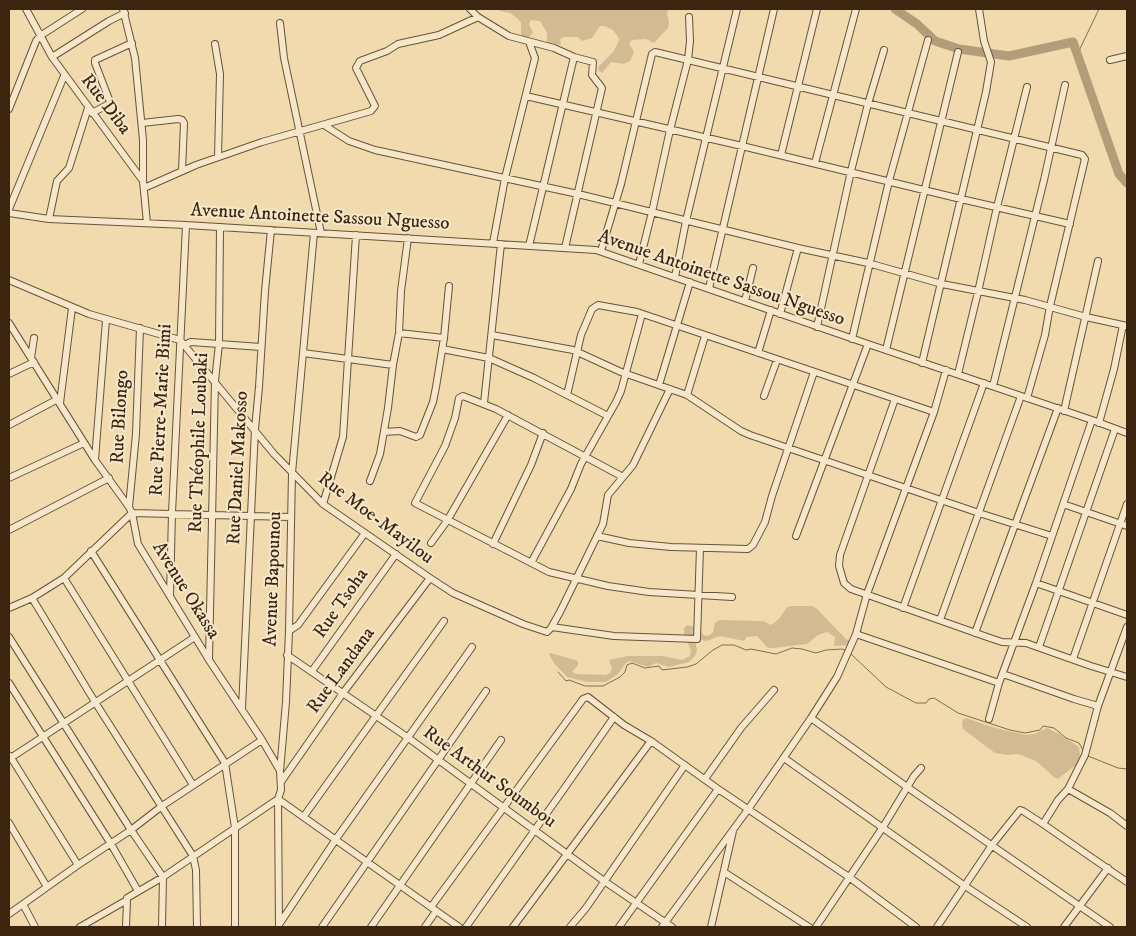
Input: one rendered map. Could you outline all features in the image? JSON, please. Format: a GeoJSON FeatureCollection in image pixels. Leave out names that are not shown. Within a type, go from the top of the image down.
{"type":"FeatureCollection","features":[{"type":"Feature","properties":{"kind":"street","name":"Rue Diba"},"geometry":{"type":"LineString","coordinates":[[26,9],[64,76],[143,185]]}},
{"type":"Feature","properties":{"kind":"street"},"geometry":{"type":"LineString","coordinates":[[9,108],[34,45],[40,36],[82,9]]}},
{"type":"Feature","properties":{"kind":"street"},"geometry":{"type":"LineString","coordinates":[[470,9],[478,17],[509,36],[554,48],[574,57],[593,62],[592,75],[602,88],[565,248]]}},
{"type":"Feature","properties":{"kind":"street"},"geometry":{"type":"LineString","coordinates":[[675,277],[686,220],[737,9]]}},
{"type":"Feature","properties":{"kind":"street"},"geometry":{"type":"LineString","coordinates":[[709,288],[774,9]]}},
{"type":"Feature","properties":{"kind":"street"},"geometry":{"type":"LineString","coordinates":[[781,155],[817,9]]}},
{"type":"Feature","properties":{"kind":"street"},"geometry":{"type":"LineString","coordinates":[[815,163],[856,9]]}},
{"type":"Feature","properties":{"kind":"street"},"geometry":{"type":"LineString","coordinates":[[922,362],[942,284],[986,92],[991,62],[984,41],[979,9]]}},
{"type":"Feature","properties":{"kind":"street"},"geometry":{"type":"LineString","coordinates":[[52,57],[124,11],[135,58],[144,140],[143,185],[147,223]]}},
{"type":"Feature","properties":{"kind":"street"},"geometry":{"type":"LineString","coordinates":[[143,185],[218,157],[371,111],[375,106],[356,68],[360,62],[387,51],[398,44],[439,35],[478,17]]}},
{"type":"Feature","properties":{"kind":"street"},"geometry":{"type":"LineString","coordinates":[[639,264],[688,60],[690,41],[689,17]]}},
{"type":"Feature","properties":{"kind":"street"},"geometry":{"type":"LineString","coordinates":[[280,23],[284,58],[322,233]]}},
{"type":"Feature","properties":{"kind":"street"},"geometry":{"type":"LineString","coordinates":[[852,339],[888,181],[928,40]]}},
{"type":"Feature","properties":{"kind":"street"},"geometry":{"type":"LineString","coordinates":[[493,243],[505,178],[535,58],[529,42]]}},
{"type":"Feature","properties":{"kind":"street"},"geometry":{"type":"LineString","coordinates":[[49,219],[57,181],[70,168],[90,110],[107,105],[110,102],[95,60],[132,43]]}},
{"type":"Feature","properties":{"kind":"street"},"geometry":{"type":"LineString","coordinates":[[215,44],[220,74],[218,157]]}},
{"type":"Feature","properties":{"kind":"street"},"geometry":{"type":"LineString","coordinates":[[817,327],[851,171],[884,50]]}},
{"type":"Feature","properties":{"kind":"street"},"geometry":{"type":"LineString","coordinates":[[598,250],[621,184],[652,54],[655,52],[942,122],[1051,146],[1079,154],[1085,158],[1050,306],[1045,335],[1024,397],[978,513],[940,620]]}},
{"type":"Feature","properties":{"kind":"street"},"geometry":{"type":"LineString","coordinates":[[886,350],[958,52]]}},
{"type":"Feature","properties":{"kind":"street"},"geometry":{"type":"LineString","coordinates":[[1110,60],[1127,56]]}},
{"type":"Feature","properties":{"kind":"street"},"geometry":{"type":"LineString","coordinates":[[529,246],[574,57]]}},
{"type":"Feature","properties":{"kind":"street"},"geometry":{"type":"LineString","coordinates":[[9,209],[64,76]]}},
{"type":"Feature","properties":{"kind":"street"},"geometry":{"type":"LineString","coordinates":[[993,386],[1064,86]]}},
{"type":"Feature","properties":{"kind":"street"},"geometry":{"type":"LineString","coordinates":[[958,374],[1027,87]]}},
{"type":"Feature","properties":{"kind":"street"},"geometry":{"type":"LineString","coordinates":[[526,96],[1070,224]]}},
{"type":"Feature","properties":{"kind":"street"},"geometry":{"type":"LineString","coordinates":[[142,123],[182,120],[184,123],[182,171]]}},
{"type":"Feature","properties":{"kind":"street"},"geometry":{"type":"LineString","coordinates":[[324,125],[349,141],[362,146],[578,194],[798,248],[868,263],[942,284],[1014,297],[1086,317],[1125,325],[1114,369],[1013,642],[999,683],[990,719]]}},
{"type":"Feature","properties":{"kind":"street","name":"Avenue Antoinette Sassou Nguesso"},"geometry":{"type":"LineString","coordinates":[[9,213],[49,219],[186,225],[598,250],[1127,433]]}},
{"type":"Feature","properties":{"kind":"street","name":"Rue Pierre-Marie Bimi"},"geometry":{"type":"LineString","coordinates":[[170,596],[172,513],[182,343],[186,225]]}},
{"type":"Feature","properties":{"kind":"street","name":"Rue Théophile Loubaki"},"geometry":{"type":"LineString","coordinates":[[209,660],[215,382],[219,344],[220,227]]}},
{"type":"Feature","properties":{"kind":"street","name":"Rue Daniel Makosso"},"geometry":{"type":"LineString","coordinates":[[242,708],[255,429],[271,230]]}},
{"type":"Feature","properties":{"kind":"street","name":"Avenue Bapounou"},"geometry":{"type":"LineString","coordinates":[[279,926],[278,799],[281,790],[280,771],[286,702],[292,473],[314,233]]}},
{"type":"Feature","properties":{"kind":"street"},"geometry":{"type":"LineString","coordinates":[[323,504],[342,437],[356,235]]}},
{"type":"Feature","properties":{"kind":"street"},"geometry":{"type":"LineString","coordinates":[[370,480],[377,466],[384,432],[399,333],[401,291],[408,238]]}},
{"type":"Feature","properties":{"kind":"street"},"geometry":{"type":"LineString","coordinates":[[484,403],[501,244]]}},
{"type":"Feature","properties":{"kind":"street"},"geometry":{"type":"LineString","coordinates":[[780,314],[798,248]]}},
{"type":"Feature","properties":{"kind":"street"},"geometry":{"type":"LineString","coordinates":[[975,633],[1014,524],[1061,410],[1086,317],[1098,261]]}},
{"type":"Feature","properties":{"kind":"street"},"geometry":{"type":"LineString","coordinates":[[745,301],[754,268]]}},
{"type":"Feature","properties":{"kind":"street"},"geometry":{"type":"LineString","coordinates":[[9,280],[72,308],[106,320],[140,328],[182,343],[261,347]]}},
{"type":"Feature","properties":{"kind":"street"},"geometry":{"type":"LineString","coordinates":[[659,385],[690,282]]}},
{"type":"Feature","properties":{"kind":"street"},"geometry":{"type":"LineString","coordinates":[[384,432],[403,432],[416,437],[420,434],[433,402],[444,338],[449,286]]}},
{"type":"Feature","properties":{"kind":"street"},"geometry":{"type":"LineString","coordinates":[[567,396],[581,335],[595,307],[598,306],[642,314],[934,412]]}},
{"type":"Feature","properties":{"kind":"street"},"geometry":{"type":"LineString","coordinates":[[9,424],[59,401],[72,308]]}},
{"type":"Feature","properties":{"kind":"street"},"geometry":{"type":"LineString","coordinates":[[758,353],[771,310]]}},
{"type":"Feature","properties":{"kind":"street"},"geometry":{"type":"LineString","coordinates":[[531,563],[621,391],[642,314]]}},
{"type":"Feature","properties":{"kind":"street"},"geometry":{"type":"LineString","coordinates":[[95,460],[106,320]]}},
{"type":"Feature","properties":{"kind":"street","name":"Avenue Okassa"},"geometry":{"type":"LineString","coordinates":[[9,324],[95,460],[131,510],[138,544],[280,771]]}},
{"type":"Feature","properties":{"kind":"street","name":"Rue Bilongo"},"geometry":{"type":"LineString","coordinates":[[131,510],[140,328]]}},
{"type":"Feature","properties":{"kind":"street"},"geometry":{"type":"LineString","coordinates":[[399,333],[444,338]]}},
{"type":"Feature","properties":{"kind":"street"},"geometry":{"type":"LineString","coordinates":[[492,334],[577,352],[626,373],[687,395],[741,431],[978,513],[1052,536]]}},
{"type":"Feature","properties":{"kind":"street"},"geometry":{"type":"LineString","coordinates":[[687,395],[705,336]]}},
{"type":"Feature","properties":{"kind":"street"},"geometry":{"type":"LineString","coordinates":[[9,374],[33,360],[34,338]]}},
{"type":"Feature","properties":{"kind":"street","name":"Rue Moe-Mayilou"},"geometry":{"type":"LineString","coordinates":[[182,343],[292,473],[323,504],[454,593],[523,624],[549,629],[614,636],[697,639],[698,595]]}},
{"type":"Feature","properties":{"kind":"street"},"geometry":{"type":"LineString","coordinates":[[796,536],[868,344]]}},
{"type":"Feature","properties":{"kind":"street"},"geometry":{"type":"LineString","coordinates":[[442,349],[490,358],[608,416]]}},
{"type":"Feature","properties":{"kind":"street"},"geometry":{"type":"LineString","coordinates":[[303,353],[393,365]]}},
{"type":"Feature","properties":{"kind":"street"},"geometry":{"type":"LineString","coordinates":[[764,396],[777,360]]}},
{"type":"Feature","properties":{"kind":"street"},"geometry":{"type":"LineString","coordinates":[[664,925],[784,758],[837,677],[856,634],[866,594],[934,412],[946,370]]}},
{"type":"Feature","properties":{"kind":"street"},"geometry":{"type":"LineString","coordinates":[[597,536],[629,543],[748,549],[753,545],[765,522],[814,372]]}},
{"type":"Feature","properties":{"kind":"street"},"geometry":{"type":"LineString","coordinates":[[903,608],[984,383]]}},
{"type":"Feature","properties":{"kind":"street"},"geometry":{"type":"LineString","coordinates":[[549,629],[605,519],[608,495],[633,465],[670,390]]}},
{"type":"Feature","properties":{"kind":"street"},"geometry":{"type":"LineString","coordinates":[[623,477],[508,415],[484,403],[463,396],[460,397],[445,446],[415,503],[548,572],[575,579],[649,592],[732,596]]}},
{"type":"Feature","properties":{"kind":"street"},"geometry":{"type":"LineString","coordinates":[[895,399],[840,555],[839,566],[844,583],[852,589],[1002,642],[1026,643],[1127,677]]}},
{"type":"Feature","properties":{"kind":"street"},"geometry":{"type":"LineString","coordinates":[[431,543],[447,521],[508,415]]}},
{"type":"Feature","properties":{"kind":"street"},"geometry":{"type":"LineString","coordinates":[[1039,647],[1115,429]]}},
{"type":"Feature","properties":{"kind":"street"},"geometry":{"type":"LineString","coordinates":[[493,544],[531,465],[542,433]]}},
{"type":"Feature","properties":{"kind":"street"},"geometry":{"type":"LineString","coordinates":[[9,478],[84,443]]}},
{"type":"Feature","properties":{"kind":"street"},"geometry":{"type":"LineString","coordinates":[[9,530],[109,478]]}},
{"type":"Feature","properties":{"kind":"street"},"geometry":{"type":"LineString","coordinates":[[1063,504],[1124,525]]}},
{"type":"Feature","properties":{"kind":"street"},"geometry":{"type":"LineString","coordinates":[[1073,660],[1124,525],[1127,504]]}},
{"type":"Feature","properties":{"kind":"street"},"geometry":{"type":"LineString","coordinates":[[9,608],[32,598],[64,578],[131,510],[292,517]]}},
{"type":"Feature","properties":{"kind":"street"},"geometry":{"type":"LineString","coordinates":[[289,630],[298,625],[365,533]]}},
{"type":"Feature","properties":{"kind":"street"},"geometry":{"type":"LineString","coordinates":[[698,595],[700,548]]}},
{"type":"Feature","properties":{"kind":"street"},"geometry":{"type":"LineString","coordinates":[[91,552],[225,764],[235,828],[235,927]]}},
{"type":"Feature","properties":{"kind":"street","name":"Rue Tsoha"},"geometry":{"type":"LineString","coordinates":[[312,671],[396,554]]}},
{"type":"Feature","properties":{"kind":"street"},"geometry":{"type":"LineString","coordinates":[[64,578],[193,785]]}},
{"type":"Feature","properties":{"kind":"street","name":"Rue Landana"},"geometry":{"type":"LineString","coordinates":[[281,782],[343,693],[430,578]]}},
{"type":"Feature","properties":{"kind":"street"},"geometry":{"type":"LineString","coordinates":[[1036,583],[1127,615]]}},
{"type":"Feature","properties":{"kind":"street"},"geometry":{"type":"LineString","coordinates":[[32,598],[95,702],[193,856],[196,870],[197,927]]}},
{"type":"Feature","properties":{"kind":"street"},"geometry":{"type":"LineString","coordinates":[[304,816],[444,621]]}},
{"type":"Feature","properties":{"kind":"street"},"geometry":{"type":"LineString","coordinates":[[1043,824],[1058,800],[1068,789],[1085,755],[1098,706],[1127,627]]}},
{"type":"Feature","properties":{"kind":"street"},"geometry":{"type":"LineString","coordinates":[[856,634],[999,683]]}},
{"type":"Feature","properties":{"kind":"street"},"geometry":{"type":"LineString","coordinates":[[9,637],[131,830],[163,876],[162,927]]}},
{"type":"Feature","properties":{"kind":"street"},"geometry":{"type":"LineString","coordinates":[[78,865],[9,757],[63,724],[127,680],[195,637]]}},
{"type":"Feature","properties":{"kind":"street"},"geometry":{"type":"LineString","coordinates":[[279,926],[336,839],[472,647]]}},
{"type":"Feature","properties":{"kind":"street","name":"Rue Arthur Soumbou"},"geometry":{"type":"LineString","coordinates":[[287,655],[439,760],[637,903],[664,925],[672,927]]}},
{"type":"Feature","properties":{"kind":"street"},"geometry":{"type":"LineString","coordinates":[[1003,674],[1098,706]]}},
{"type":"Feature","properties":{"kind":"street"},"geometry":{"type":"LineString","coordinates":[[9,683],[111,844],[138,891]]}},
{"type":"Feature","properties":{"kind":"street"},"geometry":{"type":"LineString","coordinates":[[705,779],[741,728],[774,690]]}},
{"type":"Feature","properties":{"kind":"street"},"geometry":{"type":"LineString","coordinates":[[322,927],[486,691]]}},
{"type":"Feature","properties":{"kind":"street"},"geometry":{"type":"LineString","coordinates":[[425,927],[433,909],[503,807],[583,699],[588,697],[631,730],[651,741],[849,877],[916,927]]}},
{"type":"Feature","properties":{"kind":"street"},"geometry":{"type":"LineString","coordinates":[[466,927],[614,717]]}},
{"type":"Feature","properties":{"kind":"street"},"geometry":{"type":"LineString","coordinates":[[811,718],[907,787],[1110,927]]}},
{"type":"Feature","properties":{"kind":"street"},"geometry":{"type":"LineString","coordinates":[[9,914],[131,830],[162,806],[262,740]]}},
{"type":"Feature","properties":{"kind":"street"},"geometry":{"type":"LineString","coordinates":[[371,927],[501,740]]}},
{"type":"Feature","properties":{"kind":"street"},"geometry":{"type":"LineString","coordinates":[[512,927],[651,741]]}},
{"type":"Feature","properties":{"kind":"street"},"geometry":{"type":"LineString","coordinates":[[784,758],[965,886],[1027,927]]}},
{"type":"Feature","properties":{"kind":"street"},"geometry":{"type":"LineString","coordinates":[[570,927],[586,908],[685,765]]}},
{"type":"Feature","properties":{"kind":"street"},"geometry":{"type":"LineString","coordinates":[[816,927],[921,768]]}},
{"type":"Feature","properties":{"kind":"street"},"geometry":{"type":"LineString","coordinates":[[619,927],[718,788]]}},
{"type":"Feature","properties":{"kind":"street"},"geometry":{"type":"LineString","coordinates":[[1068,789],[1110,813],[1127,826]]}},
{"type":"Feature","properties":{"kind":"street"},"geometry":{"type":"LineString","coordinates":[[83,926],[127,900],[127,898],[278,799],[459,927]]}},
{"type":"Feature","properties":{"kind":"street"},"geometry":{"type":"LineString","coordinates":[[937,927],[992,845],[1020,810],[1127,882]]}},
{"type":"Feature","properties":{"kind":"street"},"geometry":{"type":"LineString","coordinates":[[9,824],[47,887]]}},
{"type":"Feature","properties":{"kind":"street"},"geometry":{"type":"LineString","coordinates":[[720,927],[712,925],[734,828]]}},
{"type":"Feature","properties":{"kind":"street"},"geometry":{"type":"LineString","coordinates":[[1064,927],[1108,868]]}},
{"type":"Feature","properties":{"kind":"street"},"geometry":{"type":"LineString","coordinates":[[724,872],[809,927]]}},
{"type":"Feature","properties":{"kind":"street"},"geometry":{"type":"LineString","coordinates":[[126,927],[127,900]]}},
{"type":"Feature","properties":{"kind":"street"},"geometry":{"type":"LineString","coordinates":[[23,904],[35,927]]}},
{"type":"Feature","properties":{"kind":"shaded area"},"geometry":{"type":"Polygon","coordinates":[[[499,9],[669,9],[667,13],[669,23],[668,28],[654,43],[646,39],[632,40],[629,44],[634,52],[630,61],[624,64],[611,62],[602,73],[598,70],[599,66],[613,52],[618,43],[619,38],[613,30],[600,26],[592,38],[582,41],[578,37],[564,37],[560,39],[561,44],[552,45],[547,42],[547,33],[540,21],[531,20],[529,24],[533,33],[529,37],[524,38],[521,34],[521,23],[518,19],[510,13],[500,11],[499,9]]]}},
{"type":"Feature","properties":{"kind":"shaded area"},"geometry":{"type":"Polygon","coordinates":[[[812,606],[816,608],[846,639],[851,641],[849,645],[834,646],[835,637],[827,632],[818,635],[807,644],[773,648],[768,648],[757,636],[747,637],[744,641],[720,636],[707,641],[702,640],[699,636],[695,638],[697,651],[689,662],[669,667],[656,663],[648,667],[630,661],[626,663],[618,674],[606,682],[587,682],[567,677],[554,663],[549,654],[578,661],[578,665],[572,672],[576,674],[606,675],[612,669],[609,660],[628,656],[663,656],[682,660],[690,656],[691,651],[684,633],[684,628],[687,625],[695,627],[705,636],[713,632],[715,623],[719,620],[763,621],[771,625],[779,619],[787,607],[812,606]]]}},
{"type":"Feature","properties":{"kind":"shaded area"},"geometry":{"type":"Polygon","coordinates":[[[966,718],[1025,735],[1034,734],[1047,728],[1079,747],[1080,756],[1077,764],[1058,779],[1036,761],[1018,754],[995,753],[963,729],[963,720],[966,718]]]}},
{"type":"Feature","properties":{"kind":"waterway"},"geometry":{"type":"LineString","coordinates":[[895,9],[917,24],[935,41],[959,49],[1009,56],[1073,42],[1119,174],[1127,183]]}},
{"type":"Feature","properties":{"kind":"waterway"},"geometry":{"type":"LineString","coordinates":[[1077,55],[1099,9]]}},
{"type":"Feature","properties":{"kind":"waterway"},"geometry":{"type":"LineString","coordinates":[[558,672],[566,681],[569,680],[585,686],[603,686],[620,677],[625,672],[627,665],[632,663],[645,668],[659,666],[662,670],[687,667],[696,664],[722,645],[734,645],[746,650],[751,649],[776,654],[792,648],[816,653],[826,650],[845,650]]}},
{"type":"Feature","properties":{"kind":"waterway"},"geometry":{"type":"LineString","coordinates":[[851,654],[886,687],[916,703],[926,703],[929,699],[934,698],[958,713],[1025,733],[1040,730],[1043,726],[1054,728],[1066,738],[1079,743],[1083,750]]}},
{"type":"Feature","properties":{"kind":"waterway"},"geometry":{"type":"LineString","coordinates":[[1088,756],[1118,768],[1127,769]]}}]}
